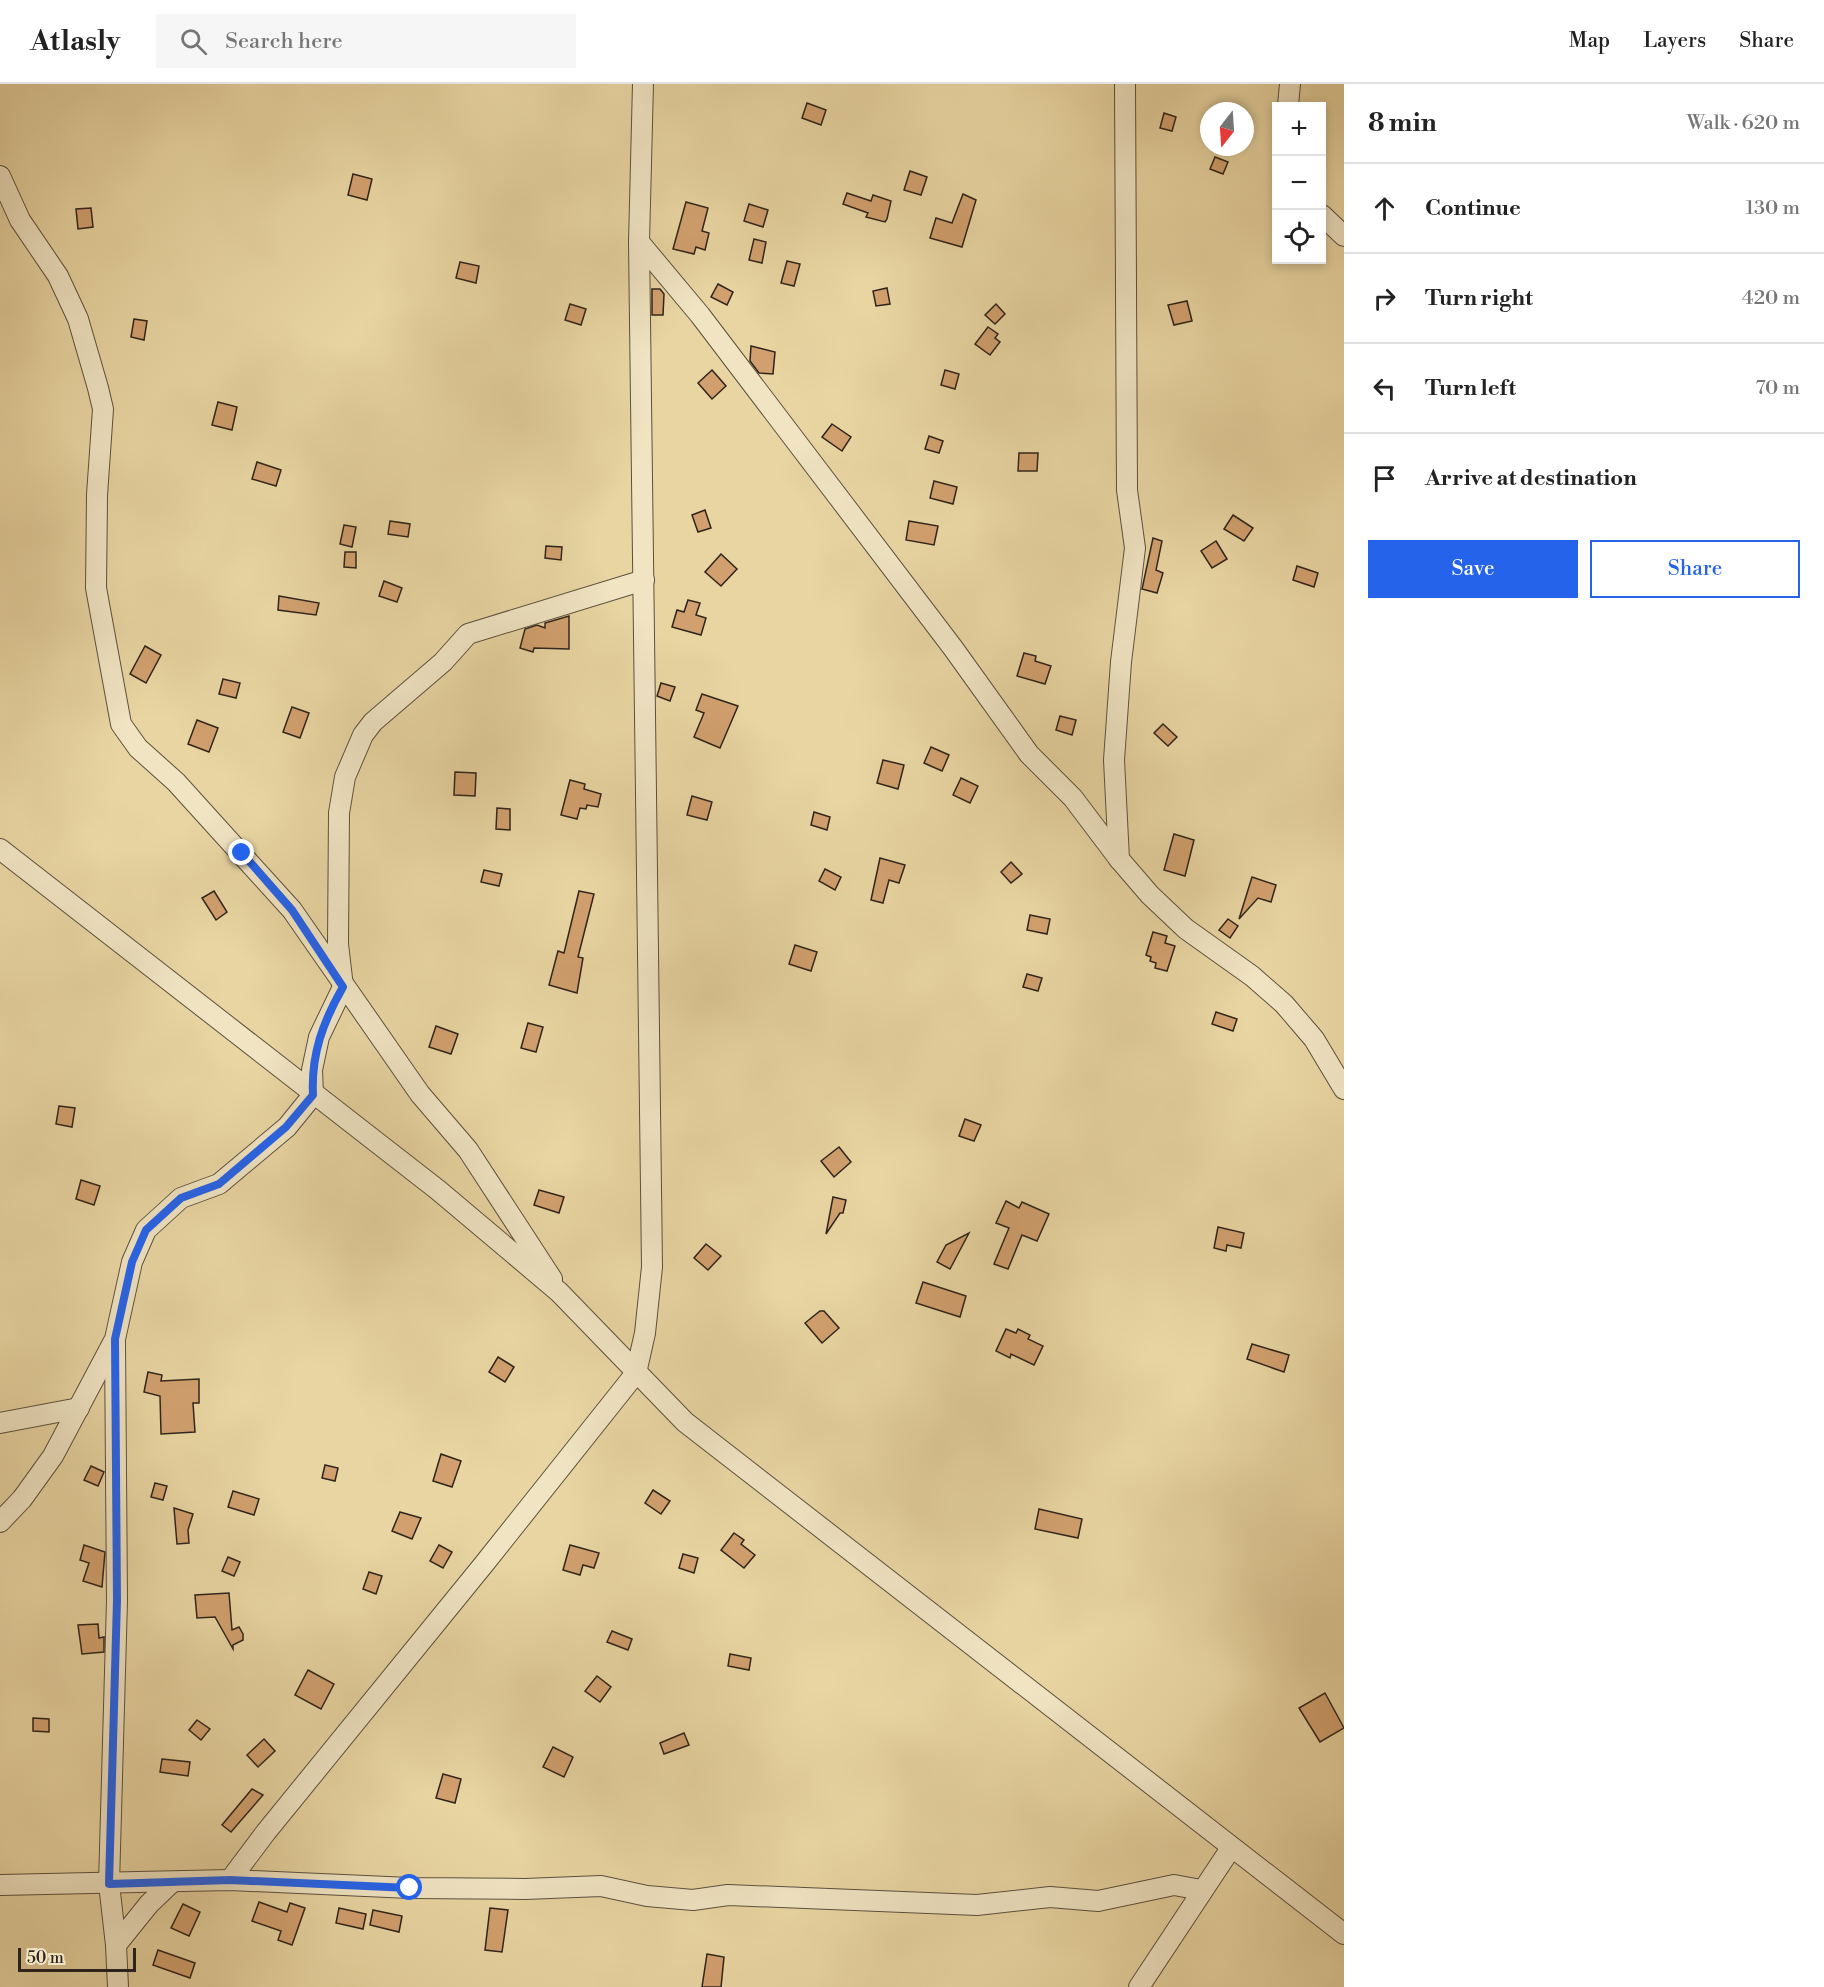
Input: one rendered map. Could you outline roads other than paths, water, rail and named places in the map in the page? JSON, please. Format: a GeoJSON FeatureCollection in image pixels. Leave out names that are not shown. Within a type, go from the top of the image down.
{"type":"FeatureCollection","features":[{"type":"Feature","properties":{"kind":"street"},"geometry":{"type":"LineString","coordinates":[[230,1880],[266,1832],[636,1373],[647,1321],[652,1267],[639,242],[643,84]]}},
{"type":"Feature","properties":{"kind":"street"},"geometry":{"type":"LineString","coordinates":[[1119,859],[1114,760],[1121,662],[1135,548],[1127,490],[1125,84]]}},
{"type":"Feature","properties":{"kind":"street"},"geometry":{"type":"LineString","coordinates":[[1288,102],[1290,84]]}},
{"type":"Feature","properties":{"kind":"street"},"geometry":{"type":"LineString","coordinates":[[0,176],[20,220],[58,276],[78,319],[98,388],[102,410],[97,495],[96,588],[121,724],[138,748],[176,782],[292,910],[343,987],[420,1094],[468,1150],[560,1292]]}},
{"type":"Feature","properties":{"kind":"street"},"geometry":{"type":"LineString","coordinates":[[1326,219],[1344,236]]}},
{"type":"Feature","properties":{"kind":"street"},"geometry":{"type":"LineString","coordinates":[[639,242],[700,315],[953,648],[1029,754],[1073,798],[1119,859],[1186,929],[1252,976],[1284,1004],[1314,1040],[1344,1089]]}},
{"type":"Feature","properties":{"kind":"street"},"geometry":{"type":"LineString","coordinates":[[118,1987],[109,1884],[117,1600],[115,1339],[132,1262],[146,1230],[181,1198],[219,1184],[286,1127],[313,1095],[312,1070],[319,1037],[343,987],[338,944],[339,813],[345,777],[363,735],[373,722],[443,662],[468,634],[644,580]]}},
{"type":"Feature","properties":{"kind":"street"},"geometry":{"type":"LineString","coordinates":[[0,849],[438,1191],[560,1292],[685,1422],[1344,1934]]}},
{"type":"Feature","properties":{"kind":"street"},"geometry":{"type":"LineString","coordinates":[[0,1522],[22,1499],[53,1456],[115,1339]]}},
{"type":"Feature","properties":{"kind":"street"},"geometry":{"type":"LineString","coordinates":[[0,1423],[79,1408]]}},
{"type":"Feature","properties":{"kind":"street"},"geometry":{"type":"LineString","coordinates":[[1139,1987],[1201,1890],[1231,1848]]}},
{"type":"Feature","properties":{"kind":"street"},"geometry":{"type":"LineString","coordinates":[[0,1885],[230,1880],[525,1889],[601,1886],[647,1896],[693,1900],[728,1895],[976,1905],[1050,1897],[1098,1901],[1174,1885],[1201,1890]]}},
{"type":"Feature","properties":{"kind":"street"},"geometry":{"type":"LineString","coordinates":[[116,1945],[149,1904],[172,1882]]}}]}
